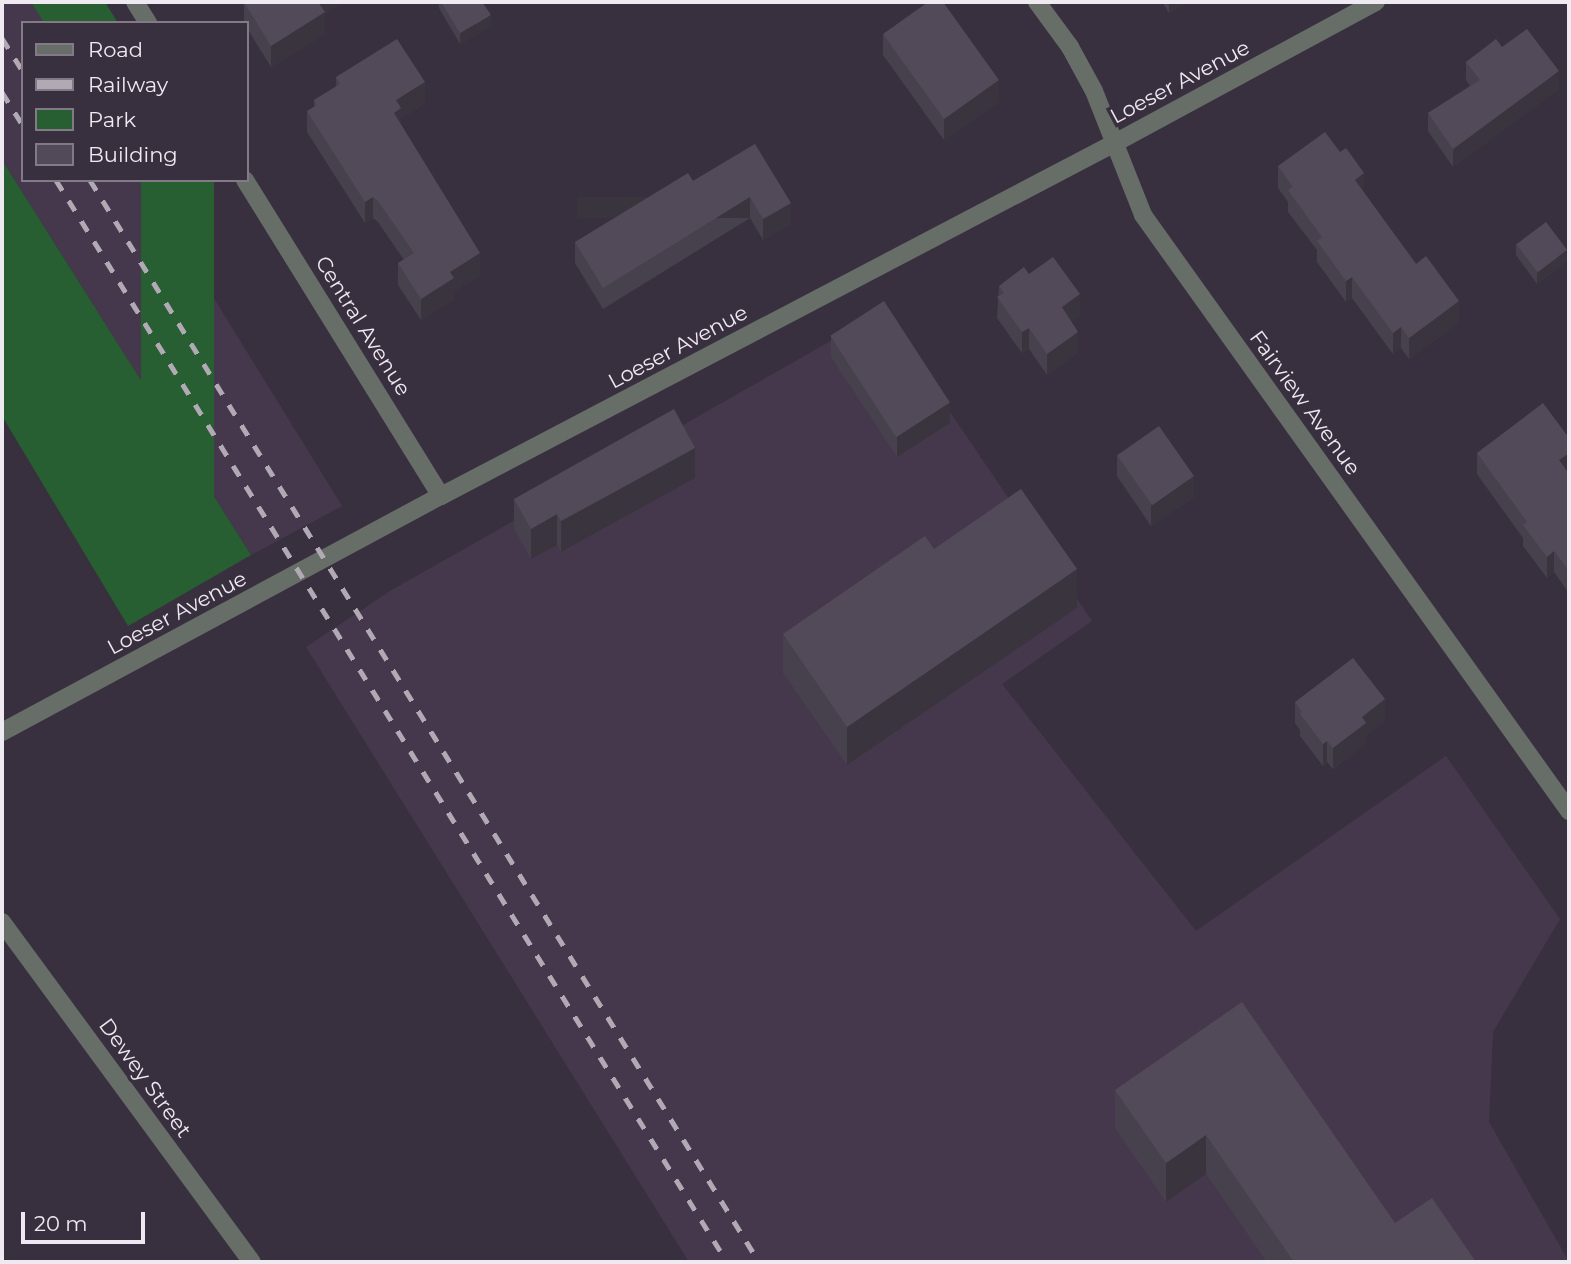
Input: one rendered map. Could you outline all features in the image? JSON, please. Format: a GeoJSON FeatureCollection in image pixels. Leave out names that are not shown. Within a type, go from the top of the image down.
{"type":"FeatureCollection","features":[{"type":"Feature","properties":{"kind":"street"},"geometry":{"type":"LineString","coordinates":[[135,2],[147,21]]}},
{"type":"Feature","properties":{"kind":"street","name":"Fairview Avenue"},"geometry":{"type":"LineString","coordinates":[[1037,2],[1082,69],[1143,215],[1569,811]]}},
{"type":"Feature","properties":{"kind":"street","name":"Loeser Avenue"},"geometry":{"type":"LineString","coordinates":[[2,732],[441,496],[1113,144],[1376,2]]}},
{"type":"Feature","properties":{"kind":"street","name":"Central Avenue"},"geometry":{"type":"LineString","coordinates":[[246,182],[441,496]]}},
{"type":"Feature","properties":{"kind":"street","name":"Dewey Street"},"geometry":{"type":"LineString","coordinates":[[2,922],[252,1262]]}},
{"type":"Feature","properties":{"kind":"shaded area"},"geometry":{"type":"Polygon","coordinates":[[[2,2],[31,2],[43,21],[21,21],[21,182],[142,182],[342,506],[251,555],[2,160],[2,2]]]}},
{"type":"Feature","properties":{"kind":"shaded area"},"geometry":{"type":"Polygon","coordinates":[[[882,312],[1092,621],[1002,684],[1196,931],[1446,756],[1560,919],[1493,1032],[1489,1122],[1569,1262],[689,1262],[306,647],[390,591],[882,312]]]}},
{"type":"Feature","properties":{"kind":"green space"},"geometry":{"type":"Polygon","coordinates":[[[31,2],[105,2],[117,21],[43,21],[31,2]]]}},
{"type":"Feature","properties":{"kind":"green space"},"geometry":{"type":"Polygon","coordinates":[[[2,160],[251,555],[128,626],[2,416],[2,160]]]}},
{"type":"Feature","properties":{"kind":"green space"},"geometry":{"type":"Polygon","coordinates":[[[141,182],[214,182],[214,563],[141,563],[141,182]]]}},
{"type":"Feature","properties":{"kind":"building"},"geometry":{"type":"Polygon","coordinates":[[[244,2],[318,2],[325,12],[271,46],[244,2]]]}},
{"type":"Feature","properties":{"kind":"building"},"geometry":{"type":"Polygon","coordinates":[[[441,2],[482,2],[491,15],[460,33],[441,2]]]}},
{"type":"Feature","properties":{"kind":"building"},"geometry":{"type":"Polygon","coordinates":[[[928,2],[943,2],[999,80],[944,119],[883,34],[928,2]]]}},
{"type":"Feature","properties":{"kind":"building"},"geometry":{"type":"Polygon","coordinates":[[[1527,29],[1559,71],[1453,149],[1428,113],[1480,80],[1466,62],[1496,39],[1502,47],[1527,29]]]}},
{"type":"Feature","properties":{"kind":"building"},"geometry":{"type":"Polygon","coordinates":[[[397,39],[425,82],[396,100],[401,108],[394,113],[480,253],[450,272],[454,278],[421,299],[398,263],[414,253],[378,201],[373,197],[365,202],[307,111],[317,105],[314,100],[340,84],[336,77],[397,39]]]}},
{"type":"Feature","properties":{"kind":"building"},"geometry":{"type":"Polygon","coordinates":[[[1325,132],[1340,152],[1346,148],[1364,173],[1355,180],[1416,264],[1426,256],[1459,301],[1409,338],[1401,327],[1393,333],[1352,277],[1346,281],[1317,241],[1322,237],[1288,190],[1293,187],[1278,166],[1325,132]]]}},
{"type":"Feature","properties":{"kind":"building"},"geometry":{"type":"Polygon","coordinates":[[[755,144],[791,203],[763,219],[750,197],[603,288],[575,242],[688,173],[693,181],[755,144]]]}},
{"type":"Feature","properties":{"kind":"building"},"geometry":{"type":"Polygon","coordinates":[[[1546,222],[1567,250],[1538,272],[1516,244],[1546,222]]]}},
{"type":"Feature","properties":{"kind":"building"},"geometry":{"type":"Polygon","coordinates":[[[1053,257],[1080,294],[1062,307],[1078,332],[1047,354],[1029,328],[1022,332],[997,297],[1004,293],[999,286],[1024,267],[1029,274],[1053,257]]]}},
{"type":"Feature","properties":{"kind":"building"},"geometry":{"type":"Polygon","coordinates":[[[884,301],[950,402],[896,437],[830,336],[884,301]]]}},
{"type":"Feature","properties":{"kind":"building"},"geometry":{"type":"Polygon","coordinates":[[[1543,403],[1569,438],[1569,453],[1559,460],[1569,474],[1569,571],[1554,551],[1547,557],[1523,525],[1527,522],[1477,453],[1543,403]]]}},
{"type":"Feature","properties":{"kind":"building"},"geometry":{"type":"Polygon","coordinates":[[[674,409],[695,448],[561,521],[557,514],[531,529],[514,499],[674,409]]]}},
{"type":"Feature","properties":{"kind":"building"},"geometry":{"type":"Polygon","coordinates":[[[1159,426],[1194,476],[1152,505],[1117,455],[1159,426]]]}},
{"type":"Feature","properties":{"kind":"building"},"geometry":{"type":"Polygon","coordinates":[[[1021,489],[1077,569],[847,727],[783,634],[925,536],[934,549],[1021,489]]]}},
{"type":"Feature","properties":{"kind":"building"},"geometry":{"type":"Polygon","coordinates":[[[1353,658],[1385,699],[1362,717],[1366,723],[1333,748],[1327,741],[1323,744],[1300,714],[1302,712],[1295,702],[1353,658]]]}},
{"type":"Feature","properties":{"kind":"building"},"geometry":{"type":"Polygon","coordinates":[[[1242,1002],[1395,1223],[1432,1198],[1476,1262],[1294,1262],[1206,1135],[1166,1163],[1115,1090],[1242,1002]]]}},
{"type":"Feature","properties":{"kind":"railway"},"geometry":{"type":"LineString","coordinates":[[2,38],[21,69]]}},
{"type":"Feature","properties":{"kind":"railway"},"geometry":{"type":"LineString","coordinates":[[2,92],[21,123]]}},
{"type":"Feature","properties":{"kind":"railway"},"geometry":{"type":"LineString","coordinates":[[57,182],[727,1262]]}},
{"type":"Feature","properties":{"kind":"railway"},"geometry":{"type":"LineString","coordinates":[[91,182],[759,1262]]}}]}
